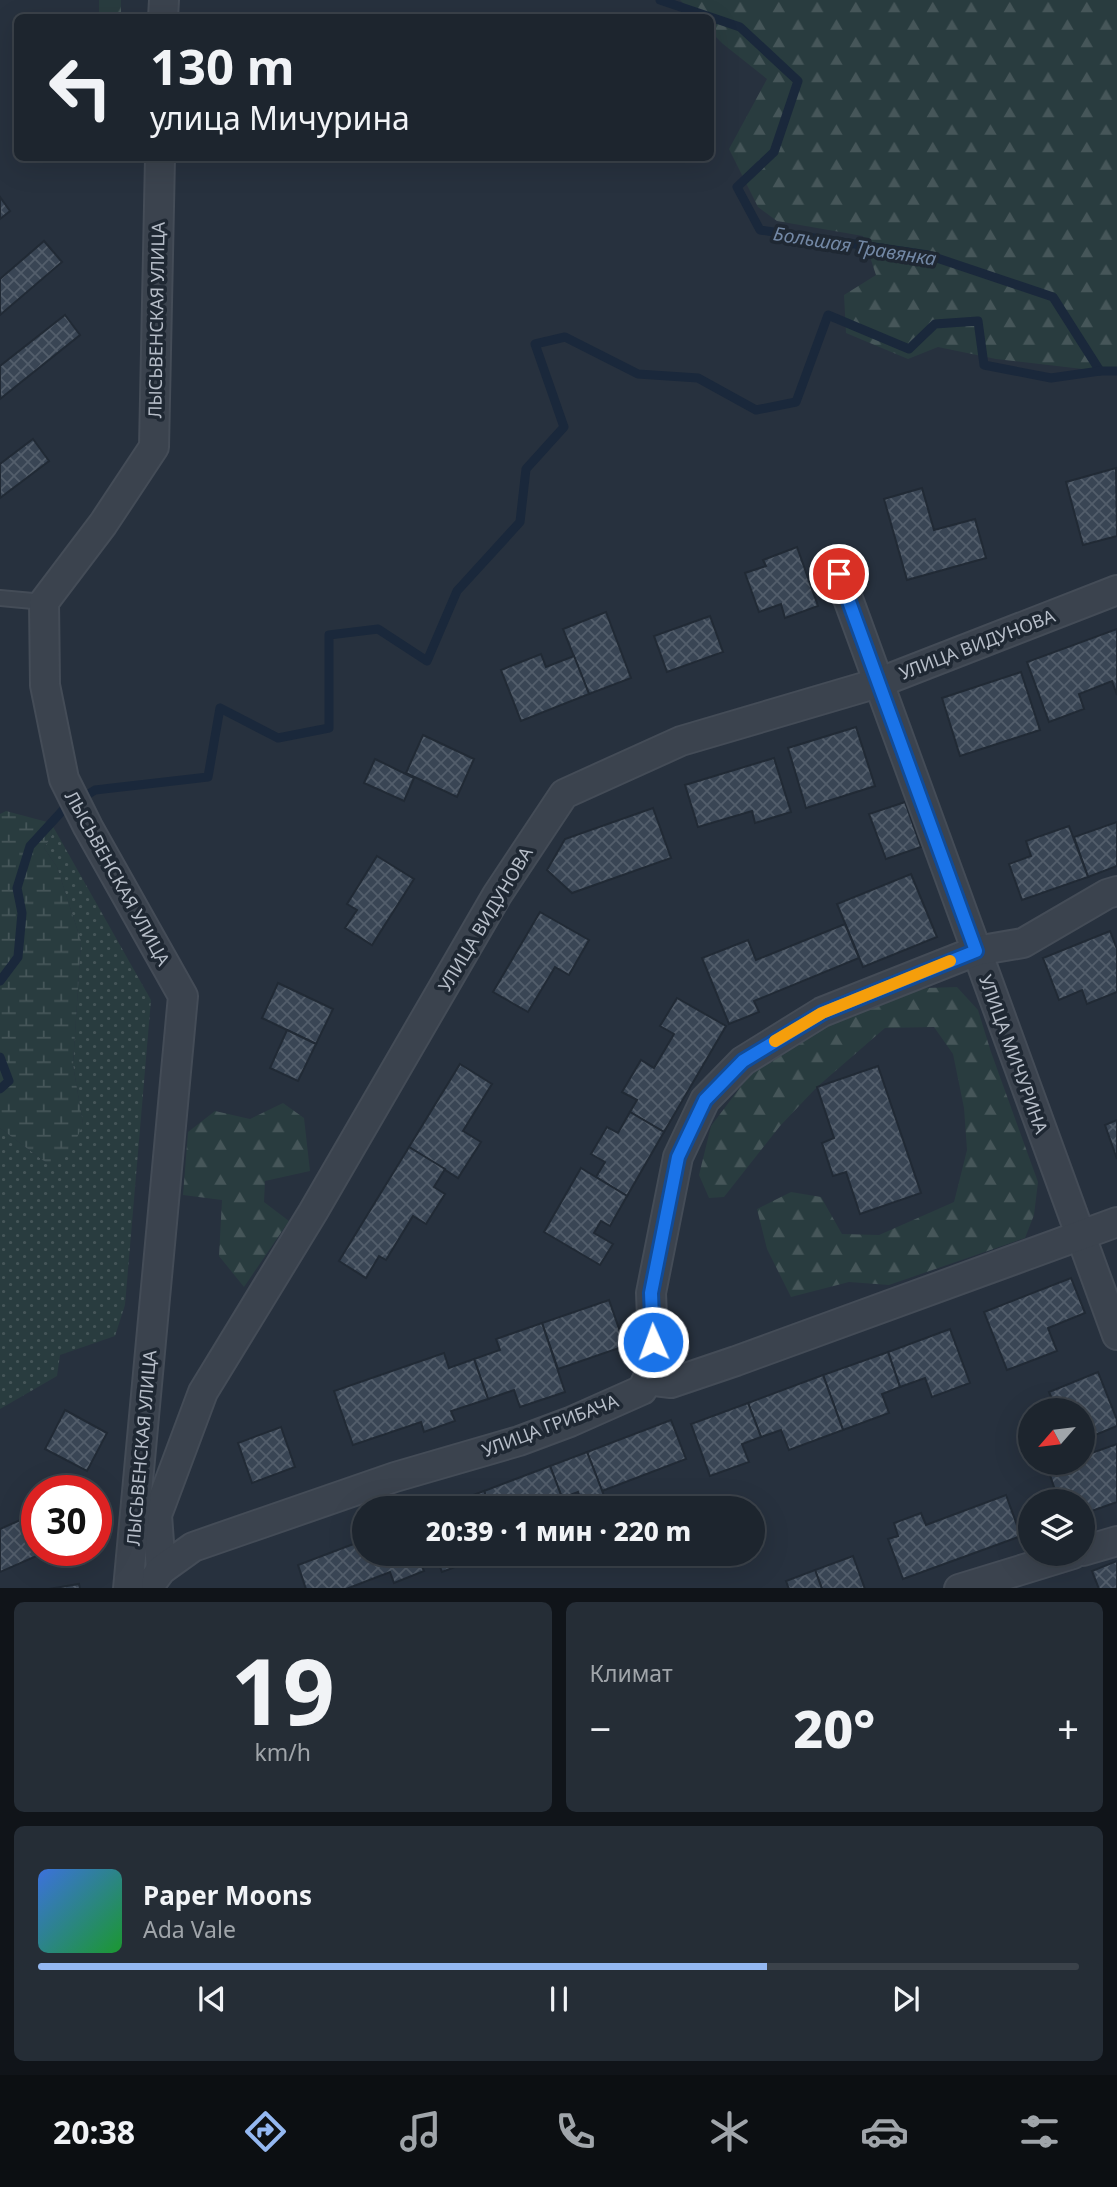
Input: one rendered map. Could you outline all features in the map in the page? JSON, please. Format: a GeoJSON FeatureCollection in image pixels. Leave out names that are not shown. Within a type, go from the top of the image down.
{"type":"FeatureCollection","features":[{"type":"Feature","properties":{"kind":"street","name":"ЛЫСЬВЕНСКАЯ УЛИЦА"},"geometry":{"type":"LineString","coordinates":[[128,1588],[183,996],[64,779],[45,685],[44,602],[103,524],[154,447],[160,161]]}},
{"type":"Feature","properties":{"kind":"street","name":"УЛИЦА МИЧУРИНА"},"geometry":{"type":"LineString","coordinates":[[839,574],[1117,1335]]}},
{"type":"Feature","properties":{"kind":"street","name":"УЛИЦА ВИДУНОВА"},"geometry":{"type":"LineString","coordinates":[[154,1579],[157,1515],[202,1392],[313,1212],[497,895],[564,794],[681,741],[878,682],[1117,590]]}},
{"type":"Feature","properties":{"kind":"street"},"geometry":{"type":"LineString","coordinates":[[1117,891],[1107,894],[1023,943],[976,951],[822,1013],[743,1061],[705,1100],[678,1157],[651,1293],[654,1366],[647,1380],[671,1383],[1117,1222]]}},
{"type":"Feature","properties":{"kind":"street","name":"УЛИЦА ГРИБАЧА"},"geometry":{"type":"LineString","coordinates":[[154,1579],[194,1546],[395,1477],[519,1441],[642,1390],[647,1380]]}},
{"type":"Feature","properties":{"kind":"street"},"geometry":{"type":"LineString","coordinates":[[1095,1547],[1117,1541]]}},
{"type":"Feature","properties":{"kind":"street"},"geometry":{"type":"LineString","coordinates":[[959,1588],[1033,1566]]}},
{"type":"Feature","properties":{"kind":"lane"},"geometry":{"type":"LineString","coordinates":[[0,598],[44,602]]}},
{"type":"Feature","properties":{"kind":"green space"},"geometry":{"type":"Polygon","coordinates":[[[99,0],[121,0],[121,14],[99,14],[99,0]]]}},
{"type":"Feature","properties":{"kind":"green space"},"geometry":{"type":"Polygon","coordinates":[[[680,0],[1117,0],[1117,373],[996,359],[938,347],[908,359],[846,333],[844,295],[876,275],[863,236],[777,221],[758,207],[729,149],[767,79],[714,35],[714,14],[694,14],[680,0]]]}},
{"type":"Feature","properties":{"kind":"green space"},"geometry":{"type":"Polygon","coordinates":[[[6,811],[51,823],[52,835],[44,848],[57,867],[81,941],[73,1065],[83,1124],[70,1154],[48,1164],[0,1128],[0,814],[6,811]]]}},
{"type":"Feature","properties":{"kind":"green space"},"geometry":{"type":"Polygon","coordinates":[[[51,823],[151,1000],[125,1305],[115,1336],[60,1355],[57,1376],[0,1409],[0,1128],[48,1164],[83,1124],[73,1065],[81,941],[57,867],[44,848],[52,835],[51,823]]]}},
{"type":"Feature","properties":{"kind":"green space"},"geometry":{"type":"Polygon","coordinates":[[[957,987],[978,1010],[1038,1182],[1034,1215],[1025,1238],[889,1285],[849,1282],[791,1297],[767,1249],[757,1209],[791,1192],[821,1197],[842,1234],[879,1235],[954,1202],[967,1150],[964,1108],[953,1054],[934,1027],[885,1028],[817,1087],[780,1126],[724,1197],[709,1198],[699,1175],[711,1126],[754,1069],[832,1020],[926,988],[957,987]]]}},
{"type":"Feature","properties":{"kind":"green space"},"geometry":{"type":"Polygon","coordinates":[[[283,1103],[304,1118],[310,1171],[265,1181],[264,1202],[289,1221],[244,1287],[219,1256],[222,1200],[183,1195],[188,1132],[215,1111],[250,1119],[283,1103]]]}},
{"type":"Feature","properties":{"kind":"building"},"geometry":{"type":"Polygon","coordinates":[[[0,197],[10,211],[0,219],[0,197]]]}},
{"type":"Feature","properties":{"kind":"building"},"geometry":{"type":"Polygon","coordinates":[[[44,241],[62,262],[0,315],[0,279],[44,241]]]}},
{"type":"Feature","properties":{"kind":"building"},"geometry":{"type":"Polygon","coordinates":[[[65,315],[80,335],[0,399],[0,366],[65,315]]]}},
{"type":"Feature","properties":{"kind":"building"},"geometry":{"type":"Polygon","coordinates":[[[33,439],[49,461],[0,498],[0,464],[33,439]]]}},
{"type":"Feature","properties":{"kind":"building"},"geometry":{"type":"Polygon","coordinates":[[[1116,468],[1117,536],[1083,545],[1066,482],[1116,468]]]}},
{"type":"Feature","properties":{"kind":"building"},"geometry":{"type":"Polygon","coordinates":[[[922,488],[934,530],[975,519],[986,558],[907,580],[884,499],[922,488]]]}},
{"type":"Feature","properties":{"kind":"building"},"geometry":{"type":"Polygon","coordinates":[[[797,547],[818,606],[785,618],[781,604],[759,612],[745,573],[766,566],[763,560],[797,547]]]}},
{"type":"Feature","properties":{"kind":"building"},"geometry":{"type":"Polygon","coordinates":[[[606,612],[631,678],[589,694],[563,629],[606,612]]]}},
{"type":"Feature","properties":{"kind":"building"},"geometry":{"type":"Polygon","coordinates":[[[710,616],[723,652],[667,672],[654,636],[710,616]]]}},
{"type":"Feature","properties":{"kind":"building"},"geometry":{"type":"Polygon","coordinates":[[[1117,629],[1117,695],[1112,681],[1079,694],[1084,709],[1049,722],[1027,662],[1117,629]]]}},
{"type":"Feature","properties":{"kind":"building"},"geometry":{"type":"Polygon","coordinates":[[[541,654],[546,667],[574,656],[589,694],[521,721],[501,670],[541,654]]]}},
{"type":"Feature","properties":{"kind":"building"},"geometry":{"type":"Polygon","coordinates":[[[1021,672],[1040,730],[960,756],[942,698],[1021,672]]]}},
{"type":"Feature","properties":{"kind":"building"},"geometry":{"type":"Polygon","coordinates":[[[856,727],[875,786],[806,808],[788,748],[856,727]]]}},
{"type":"Feature","properties":{"kind":"building"},"geometry":{"type":"Polygon","coordinates":[[[423,735],[474,759],[457,797],[406,773],[423,735]]]}},
{"type":"Feature","properties":{"kind":"building"},"geometry":{"type":"Polygon","coordinates":[[[774,758],[791,812],[755,823],[752,811],[698,827],[685,785],[774,758]]]}},
{"type":"Feature","properties":{"kind":"building"},"geometry":{"type":"Polygon","coordinates":[[[375,759],[414,778],[404,801],[364,783],[375,759]]]}},
{"type":"Feature","properties":{"kind":"building"},"geometry":{"type":"Polygon","coordinates":[[[905,802],[921,847],[886,859],[869,814],[905,802]]]}},
{"type":"Feature","properties":{"kind":"building"},"geometry":{"type":"Polygon","coordinates":[[[653,808],[671,858],[572,893],[547,870],[565,839],[653,808]]]}},
{"type":"Feature","properties":{"kind":"building"},"geometry":{"type":"Polygon","coordinates":[[[1117,822],[1117,866],[1088,877],[1074,837],[1117,822]]]}},
{"type":"Feature","properties":{"kind":"building"},"geometry":{"type":"Polygon","coordinates":[[[1069,826],[1088,877],[1022,900],[1009,864],[1031,856],[1026,841],[1069,826]]]}},
{"type":"Feature","properties":{"kind":"building"},"geometry":{"type":"Polygon","coordinates":[[[377,856],[414,879],[372,945],[345,928],[357,910],[347,904],[377,856]]]}},
{"type":"Feature","properties":{"kind":"building"},"geometry":{"type":"Polygon","coordinates":[[[911,874],[937,937],[863,967],[837,904],[911,874]]]}},
{"type":"Feature","properties":{"kind":"building"},"geometry":{"type":"Polygon","coordinates":[[[540,912],[589,940],[569,975],[555,967],[528,1012],[493,992],[540,912]]]}},
{"type":"Feature","properties":{"kind":"building"},"geometry":{"type":"Polygon","coordinates":[[[845,924],[859,958],[754,1001],[759,1012],[729,1024],[702,958],[748,940],[756,960],[845,924]]]}},
{"type":"Feature","properties":{"kind":"building"},"geometry":{"type":"Polygon","coordinates":[[[1110,931],[1117,949],[1117,992],[1087,1004],[1082,990],[1059,1000],[1043,958],[1110,931]]]}},
{"type":"Feature","properties":{"kind":"building"},"geometry":{"type":"Polygon","coordinates":[[[278,983],[333,1009],[316,1044],[262,1018],[278,983]]]}},
{"type":"Feature","properties":{"kind":"building"},"geometry":{"type":"Polygon","coordinates":[[[677,998],[726,1026],[664,1132],[630,1112],[637,1100],[622,1092],[641,1060],[654,1068],[674,1034],[660,1026],[677,998]]]}},
{"type":"Feature","properties":{"kind":"building"},"geometry":{"type":"Polygon","coordinates":[[[287,1030],[316,1044],[298,1081],[270,1068],[287,1030]]]}},
{"type":"Feature","properties":{"kind":"building"},"geometry":{"type":"Polygon","coordinates":[[[460,1064],[492,1084],[463,1131],[481,1142],[458,1178],[409,1147],[460,1064]]]}},
{"type":"Feature","properties":{"kind":"building"},"geometry":{"type":"Polygon","coordinates":[[[878,1066],[921,1193],[860,1214],[846,1172],[833,1176],[822,1143],[834,1138],[817,1087],[878,1066]]]}},
{"type":"Feature","properties":{"kind":"building"},"geometry":{"type":"Polygon","coordinates":[[[630,1112],[664,1132],[627,1196],[596,1177],[605,1162],[591,1154],[607,1127],[618,1133],[630,1112]]]}},
{"type":"Feature","properties":{"kind":"building"},"geometry":{"type":"Polygon","coordinates":[[[1117,1120],[1117,1159],[1105,1125],[1117,1120]]]}},
{"type":"Feature","properties":{"kind":"building"},"geometry":{"type":"Polygon","coordinates":[[[409,1147],[445,1169],[434,1187],[445,1194],[426,1224],[413,1216],[386,1260],[379,1256],[366,1278],[339,1261],[409,1147]]]}},
{"type":"Feature","properties":{"kind":"building"},"geometry":{"type":"Polygon","coordinates":[[[581,1168],[627,1196],[610,1226],[601,1221],[594,1233],[613,1244],[600,1265],[544,1232],[581,1168]]]}},
{"type":"Feature","properties":{"kind":"building"},"geometry":{"type":"Polygon","coordinates":[[[1071,1278],[1085,1313],[1048,1328],[1057,1351],[1007,1370],[984,1312],[1071,1278]]]}},
{"type":"Feature","properties":{"kind":"building"},"geometry":{"type":"Polygon","coordinates":[[[609,1300],[625,1346],[558,1369],[542,1323],[609,1300]]]}},
{"type":"Feature","properties":{"kind":"building"},"geometry":{"type":"Polygon","coordinates":[[[542,1323],[565,1392],[520,1407],[514,1390],[488,1399],[474,1359],[500,1350],[496,1339],[542,1323]]]}},
{"type":"Feature","properties":{"kind":"building"},"geometry":{"type":"Polygon","coordinates":[[[950,1329],[970,1383],[932,1397],[925,1378],[900,1387],[888,1352],[950,1329]]]}},
{"type":"Feature","properties":{"kind":"building"},"geometry":{"type":"Polygon","coordinates":[[[888,1352],[900,1387],[882,1394],[889,1413],[843,1430],[823,1375],[888,1352]]]}},
{"type":"Feature","properties":{"kind":"building"},"geometry":{"type":"Polygon","coordinates":[[[444,1353],[449,1368],[474,1359],[488,1399],[451,1411],[455,1421],[424,1432],[421,1422],[353,1445],[334,1391],[444,1353]]]}},
{"type":"Feature","properties":{"kind":"building"},"geometry":{"type":"Polygon","coordinates":[[[1098,1372],[1117,1426],[1096,1435],[1096,1398],[1052,1398],[1049,1392],[1098,1372]]]}},
{"type":"Feature","properties":{"kind":"building"},"geometry":{"type":"Polygon","coordinates":[[[823,1375],[843,1430],[789,1450],[781,1430],[761,1437],[748,1403],[823,1375]]]}},
{"type":"Feature","properties":{"kind":"building"},"geometry":{"type":"Polygon","coordinates":[[[748,1403],[761,1437],[742,1444],[749,1462],[710,1476],[691,1424],[748,1403]]]}},
{"type":"Feature","properties":{"kind":"building"},"geometry":{"type":"Polygon","coordinates":[[[65,1410],[107,1433],[87,1471],[45,1449],[65,1410]]]}},
{"type":"Feature","properties":{"kind":"building"},"geometry":{"type":"Polygon","coordinates":[[[671,1420],[686,1459],[602,1491],[587,1452],[671,1420]]]}},
{"type":"Feature","properties":{"kind":"building"},"geometry":{"type":"Polygon","coordinates":[[[281,1427],[295,1467],[252,1483],[238,1443],[281,1427]]]}},
{"type":"Feature","properties":{"kind":"building"},"geometry":{"type":"Polygon","coordinates":[[[1117,1444],[1117,1502],[1095,1510],[1095,1489],[1055,1489],[1050,1475],[1096,1475],[1096,1451],[1117,1444]]]}},
{"type":"Feature","properties":{"kind":"building"},"geometry":{"type":"Polygon","coordinates":[[[587,1452],[604,1496],[580,1496],[578,1492],[561,1496],[550,1466],[587,1452]]]}},
{"type":"Feature","properties":{"kind":"building"},"geometry":{"type":"Polygon","coordinates":[[[550,1466],[561,1496],[486,1496],[484,1491],[550,1466]]]}},
{"type":"Feature","properties":{"kind":"building"},"geometry":{"type":"Polygon","coordinates":[[[484,1491],[486,1496],[471,1496],[484,1491]]]}},
{"type":"Feature","properties":{"kind":"building"},"geometry":{"type":"Polygon","coordinates":[[[1006,1495],[1018,1528],[1018,1537],[903,1579],[888,1539],[898,1536],[894,1523],[921,1513],[926,1525],[1006,1495]]]}},
{"type":"Feature","properties":{"kind":"building"},"geometry":{"type":"Polygon","coordinates":[[[21,1520],[21,1563],[0,1572],[0,1529],[21,1520]]]}},
{"type":"Feature","properties":{"kind":"building"},"geometry":{"type":"Polygon","coordinates":[[[352,1545],[352,1566],[422,1566],[424,1571],[394,1583],[390,1572],[349,1588],[306,1588],[298,1565],[352,1545]]]}},
{"type":"Feature","properties":{"kind":"building"},"geometry":{"type":"Polygon","coordinates":[[[853,1556],[865,1588],[822,1588],[815,1570],[853,1556]]]}},
{"type":"Feature","properties":{"kind":"building"},"geometry":{"type":"Polygon","coordinates":[[[1117,1561],[1117,1588],[1099,1588],[1092,1571],[1117,1561]]]}},
{"type":"Feature","properties":{"kind":"building"},"geometry":{"type":"Polygon","coordinates":[[[440,1566],[458,1566],[442,1572],[440,1566]]]}},
{"type":"Feature","properties":{"kind":"building"},"geometry":{"type":"Polygon","coordinates":[[[815,1570],[822,1588],[789,1588],[786,1581],[815,1570]]]}},
{"type":"Feature","properties":{"kind":"building"},"geometry":{"type":"Polygon","coordinates":[[[79,1584],[80,1588],[55,1588],[79,1584]]]}},
{"type":"Feature","properties":{"kind":"waterway","name":"Большая Травянка"},"geometry":{"type":"LineString","coordinates":[[660,0],[701,14]]}},
{"type":"Feature","properties":{"kind":"waterway","name":"Большая Травянка"},"geometry":{"type":"LineString","coordinates":[[714,18],[740,27],[798,81],[774,152],[737,187],[760,230],[928,255],[1053,297],[1100,371]]}},
{"type":"Feature","properties":{"kind":"waterway"},"geometry":{"type":"LineString","coordinates":[[0,981],[18,957],[22,913],[17,888],[30,846],[63,810],[95,790],[208,777],[220,708],[278,738],[329,728],[329,635],[378,629],[427,661],[457,591],[520,522],[526,469],[564,427],[535,344],[565,337],[638,374],[698,378],[756,410],[796,402],[828,315],[909,349],[935,324],[978,321],[984,365],[1051,378],[1117,371]]}},
{"type":"Feature","properties":{"kind":"waterway"},"geometry":{"type":"LineString","coordinates":[[0,1057],[9,1081],[0,1089]]}},
{"type":"Feature","properties":{"kind":"slow traffic"},"geometry":{"type":"LineString","coordinates":[[775,1041],[822,1013],[950,961]]}},
{"type":"Feature","properties":{"kind":"route"},"geometry":{"type":"LineString","coordinates":[[653,1342],[651,1293],[678,1157],[705,1100],[743,1061],[822,1013],[976,951],[839,574]]}}]}
